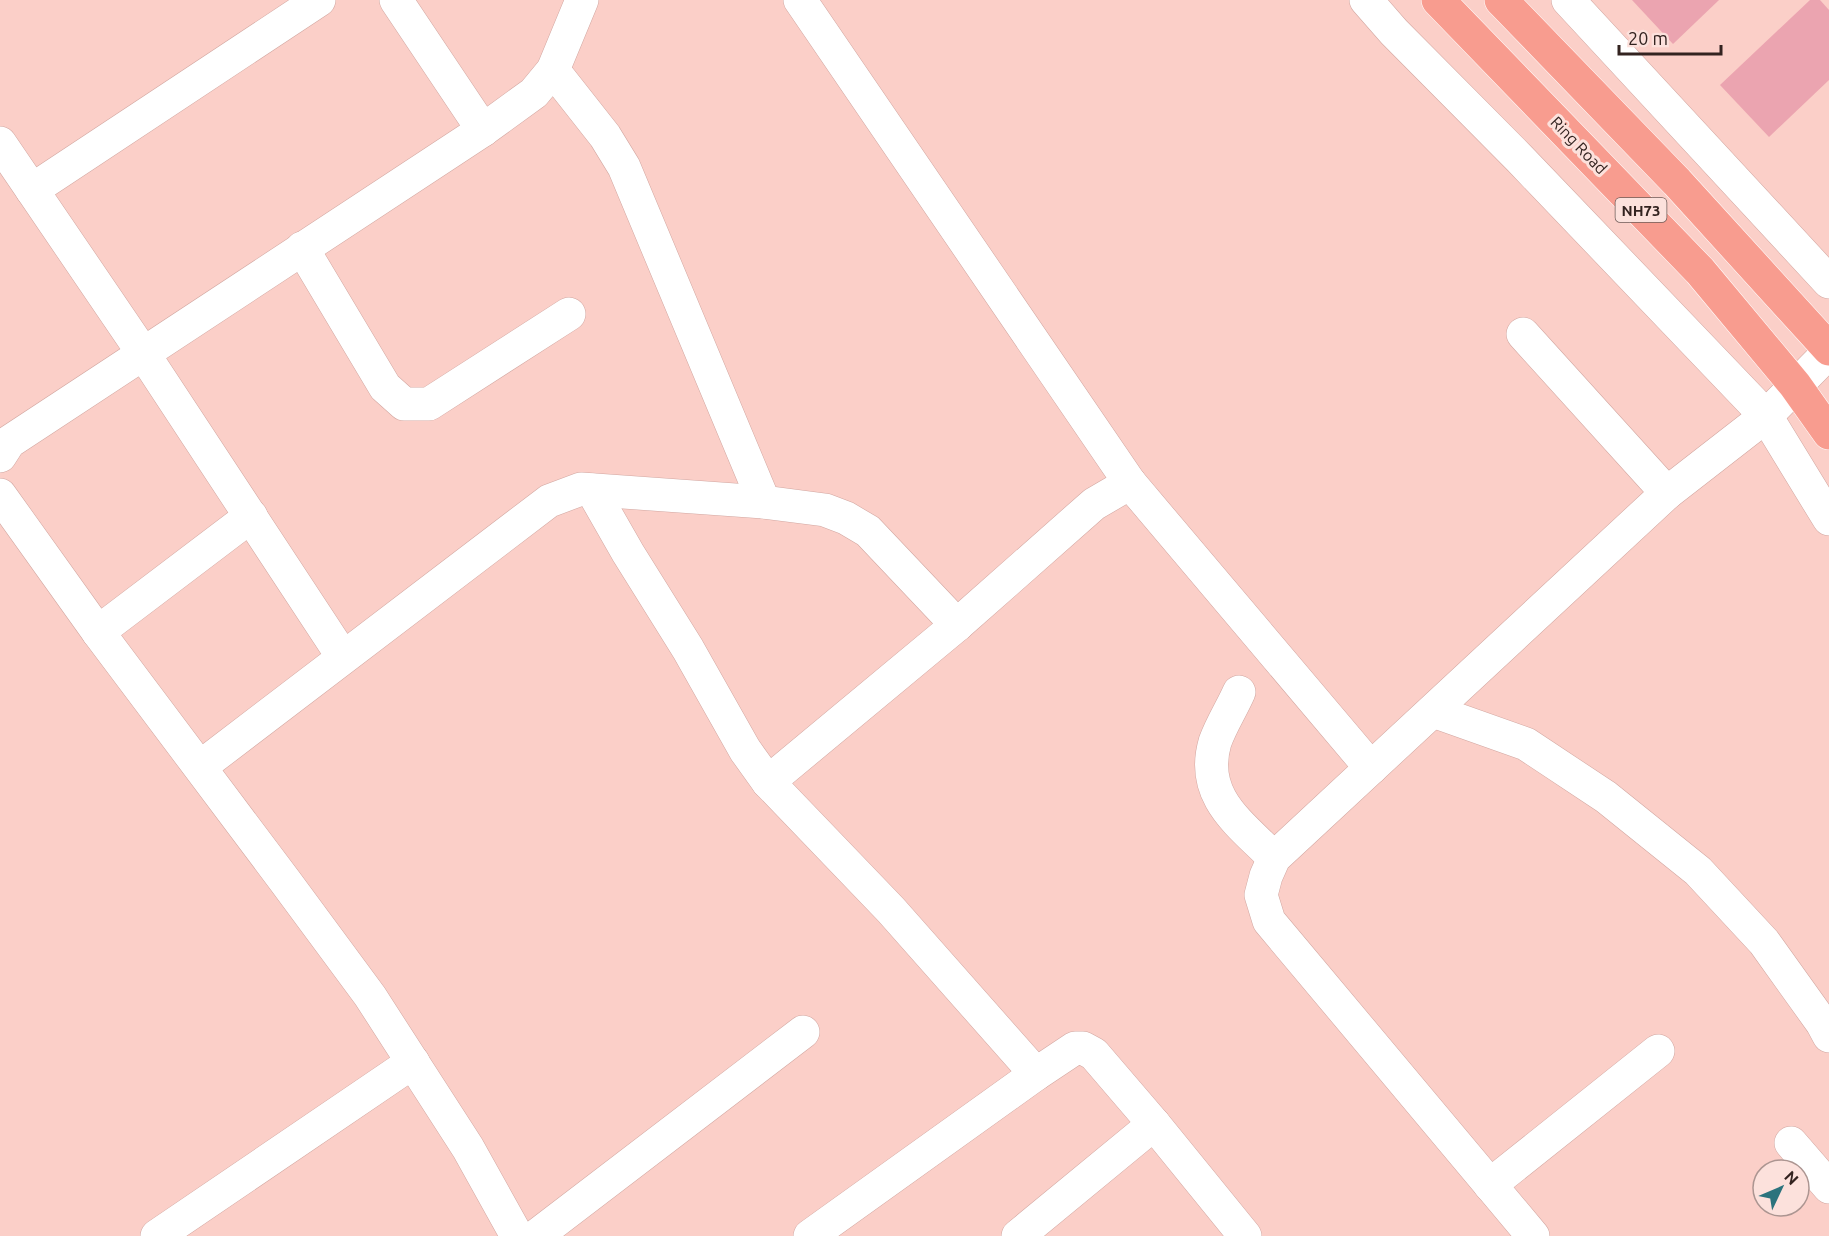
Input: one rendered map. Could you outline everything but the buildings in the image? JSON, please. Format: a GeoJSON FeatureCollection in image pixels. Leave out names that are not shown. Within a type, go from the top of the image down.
{"type":"FeatureCollection","features":[{"type":"Feature","properties":{"kind":"highway","name":"Ring Road"},"geometry":{"type":"LineString","coordinates":[[1438,0],[1700,271],[1795,385],[1829,433]]}},
{"type":"Feature","properties":{"kind":"highway","name":"NH73"},"geometry":{"type":"LineString","coordinates":[[1502,0],[1677,182],[1829,351]]}},
{"type":"Feature","properties":{"kind":"street"},"geometry":{"type":"LineString","coordinates":[[32,190],[319,0]]}},
{"type":"Feature","properties":{"kind":"street"},"geometry":{"type":"LineString","coordinates":[[396,0],[483,130]]}},
{"type":"Feature","properties":{"kind":"street"},"geometry":{"type":"LineString","coordinates":[[0,456],[9,442],[483,130],[534,93],[553,70],[582,0]]}},
{"type":"Feature","properties":{"kind":"street"},"geometry":{"type":"LineString","coordinates":[[800,0],[1130,483],[1371,768]]}},
{"type":"Feature","properties":{"kind":"street"},"geometry":{"type":"LineString","coordinates":[[1366,0],[1394,32],[1520,159],[1766,416],[1829,519]]}},
{"type":"Feature","properties":{"kind":"street"},"geometry":{"type":"LineString","coordinates":[[1568,0],[1829,282]]}},
{"type":"Feature","properties":{"kind":"street"},"geometry":{"type":"LineString","coordinates":[[553,70],[605,136],[624,167],[764,502]]}},
{"type":"Feature","properties":{"kind":"street"},"geometry":{"type":"LineString","coordinates":[[0,143],[143,352],[344,657]]}},
{"type":"Feature","properties":{"kind":"street"},"geometry":{"type":"LineString","coordinates":[[302,248],[385,387],[404,404],[429,404],[569,314]]}},
{"type":"Feature","properties":{"kind":"street"},"geometry":{"type":"LineString","coordinates":[[1523,334],[1667,493]]}},
{"type":"Feature","properties":{"kind":"street"},"geometry":{"type":"LineString","coordinates":[[1533,1236],[1269,921],[1261,895],[1266,876],[1274,858],[1667,493],[1766,416],[1829,351]]}},
{"type":"Feature","properties":{"kind":"street"},"geometry":{"type":"LineString","coordinates":[[768,782],[957,625],[1094,504],[1130,483]]}},
{"type":"Feature","properties":{"kind":"street"},"geometry":{"type":"LineString","coordinates":[[200,768],[549,501],[581,489],[764,502],[825,510],[846,518],[868,531],[957,625]]}},
{"type":"Feature","properties":{"kind":"street"},"geometry":{"type":"LineString","coordinates":[[592,490],[688,649],[745,750],[768,782],[891,910],[1036,1074]]}},
{"type":"Feature","properties":{"kind":"street"},"geometry":{"type":"LineString","coordinates":[[0,495],[98,632],[370,996],[468,1148],[517,1236]]}},
{"type":"Feature","properties":{"kind":"street"},"geometry":{"type":"LineString","coordinates":[[98,632],[251,516]]}},
{"type":"Feature","properties":{"kind":"street"},"geometry":{"type":"LineString","coordinates":[[1239,692],[1216,741],[1211,764],[1214,787],[1222,804],[1274,858]]}},
{"type":"Feature","properties":{"kind":"street"},"geometry":{"type":"LineString","coordinates":[[1433,711],[1526,744],[1606,797],[1698,871],[1764,942],[1829,1036]]}},
{"type":"Feature","properties":{"kind":"street"},"geometry":{"type":"LineString","coordinates":[[536,1236],[803,1032]]}},
{"type":"Feature","properties":{"kind":"street"},"geometry":{"type":"LineString","coordinates":[[810,1236],[1075,1048],[1083,1048],[1094,1054],[1245,1236]]}},
{"type":"Feature","properties":{"kind":"street"},"geometry":{"type":"LineString","coordinates":[[1490,1185],[1658,1051]]}},
{"type":"Feature","properties":{"kind":"street"},"geometry":{"type":"LineString","coordinates":[[157,1236],[413,1062]]}},
{"type":"Feature","properties":{"kind":"street"},"geometry":{"type":"LineString","coordinates":[[1018,1236],[1154,1124]]}},
{"type":"Feature","properties":{"kind":"street"},"geometry":{"type":"LineString","coordinates":[[1791,1143],[1829,1187]]}}]}
